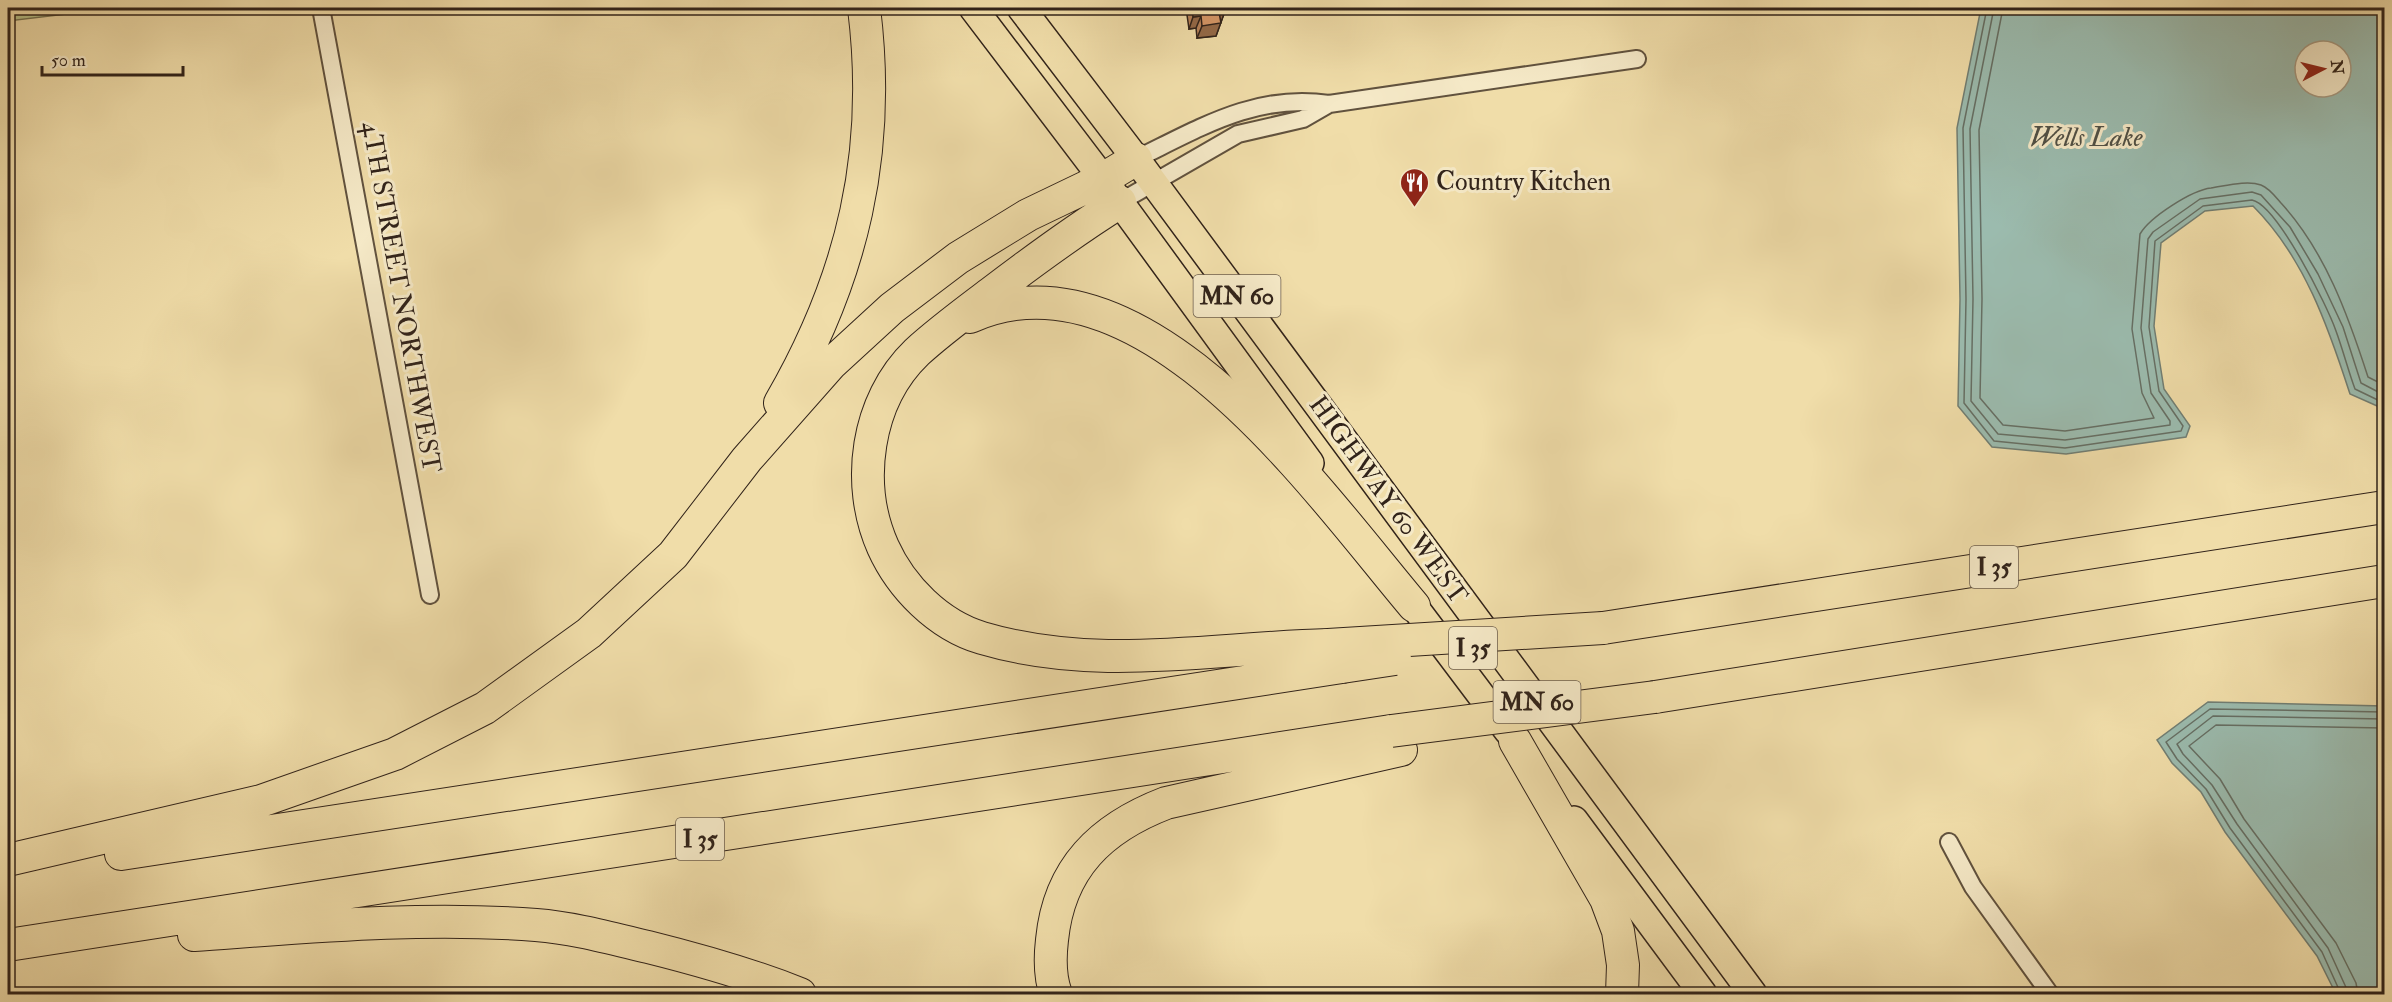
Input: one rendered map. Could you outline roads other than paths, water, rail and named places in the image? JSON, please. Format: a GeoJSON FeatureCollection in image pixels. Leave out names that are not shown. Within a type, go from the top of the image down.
{"type":"FeatureCollection","features":[{"type":"Feature","properties":{"kind":"highway"},"geometry":{"type":"LineString","coordinates":[[747,459],[797,374],[840,277],[860,201],[871,118],[871,58],[864,8]]}},
{"type":"Feature","properties":{"kind":"highway"},"geometry":{"type":"LineString","coordinates":[[1145,171],[1111,190],[1008,280],[915,354],[893,384],[876,419],[867,455],[867,493],[875,530],[892,566],[916,596],[946,620],[979,637],[1016,646],[1084,655],[1335,656]]}},
{"type":"Feature","properties":{"kind":"highway"},"geometry":{"type":"LineString","coordinates":[[8,860],[261,801],[395,754],[485,708],[589,633],[673,555],[747,459],[831,364],[891,308],[958,258],[1028,215],[1111,190]]}},
{"type":"Feature","properties":{"kind":"highway"},"geometry":{"type":"LineString","coordinates":[[945,329],[973,315],[1004,307],[1034,303],[1066,304],[1097,312],[1145,336],[1190,365],[1233,398],[1271,436],[1414,606]]}},
{"type":"Feature","properties":{"kind":"highway","name":"I 35"},"geometry":{"type":"LineString","coordinates":[[1335,656],[1603,628],[2385,507]]}},
{"type":"Feature","properties":{"kind":"highway"},"geometry":{"type":"LineString","coordinates":[[1056,994],[1050,954],[1054,920],[1064,888],[1082,858],[1106,834],[1134,815],[1166,803],[1396,740],[2385,581]]}},
{"type":"Feature","properties":{"kind":"highway"},"geometry":{"type":"LineString","coordinates":[[8,871],[1335,656]]}},
{"type":"Feature","properties":{"kind":"highway","name":"I 35"},"geometry":{"type":"LineString","coordinates":[[8,947],[1396,740]]}},
{"type":"Feature","properties":{"kind":"highway"},"geometry":{"type":"LineString","coordinates":[[1515,741],[1606,899],[1618,931],[1623,965],[1622,994]]}},
{"type":"Feature","properties":{"kind":"highway"},"geometry":{"type":"LineString","coordinates":[[8,947],[307,927],[439,923],[536,925],[595,933],[691,956],[755,976],[800,994]]}},
{"type":"Feature","properties":{"kind":"main road","name":"HIGHWAY 60 WEST"},"geometry":{"type":"LineString","coordinates":[[972,8],[1111,190],[1414,606],[1703,994]]}},
{"type":"Feature","properties":{"kind":"main road","name":"HIGHWAY 60 WEST"},"geometry":{"type":"LineString","coordinates":[[1021,8],[1145,171],[1753,994]]}},
{"type":"Feature","properties":{"kind":"street","name":"4TH STREET NORTHWEST"},"geometry":{"type":"LineString","coordinates":[[321,8],[430,595]]}},
{"type":"Feature","properties":{"kind":"street"},"geometry":{"type":"LineString","coordinates":[[1145,171],[1233,114],[1266,105],[1299,100],[1329,104],[1637,59]]}},
{"type":"Feature","properties":{"kind":"street"},"geometry":{"type":"LineString","coordinates":[[1145,171],[1238,134],[1272,124],[1303,119],[1329,104]]}},
{"type":"Feature","properties":{"kind":"street"},"geometry":{"type":"LineString","coordinates":[[1949,842],[1973,887],[2050,994]]}},
{"type":"Feature","properties":{"kind":"water","name":"Wells Lake"},"geometry":{"type":"Polygon","coordinates":[[[1981,8],[2384,8],[2384,409],[2350,394],[2323,318],[2300,270],[2287,247],[2253,206],[2205,211],[2161,243],[2154,326],[2164,389],[2190,426],[2186,437],[2066,454],[1992,447],[1958,406],[1960,299],[1957,128],[1981,8]]]}},
{"type":"Feature","properties":{"kind":"water"},"geometry":{"type":"Polygon","coordinates":[[[2208,702],[2384,706],[2384,994],[2336,994],[2317,956],[2225,832],[2201,792],[2172,763],[2157,740],[2208,702]]]}},
{"type":"Feature","properties":{"kind":"place","name":"Country Kitchen"},"geometry":{"type":"Point","coordinates":[1415,208]}}]}
